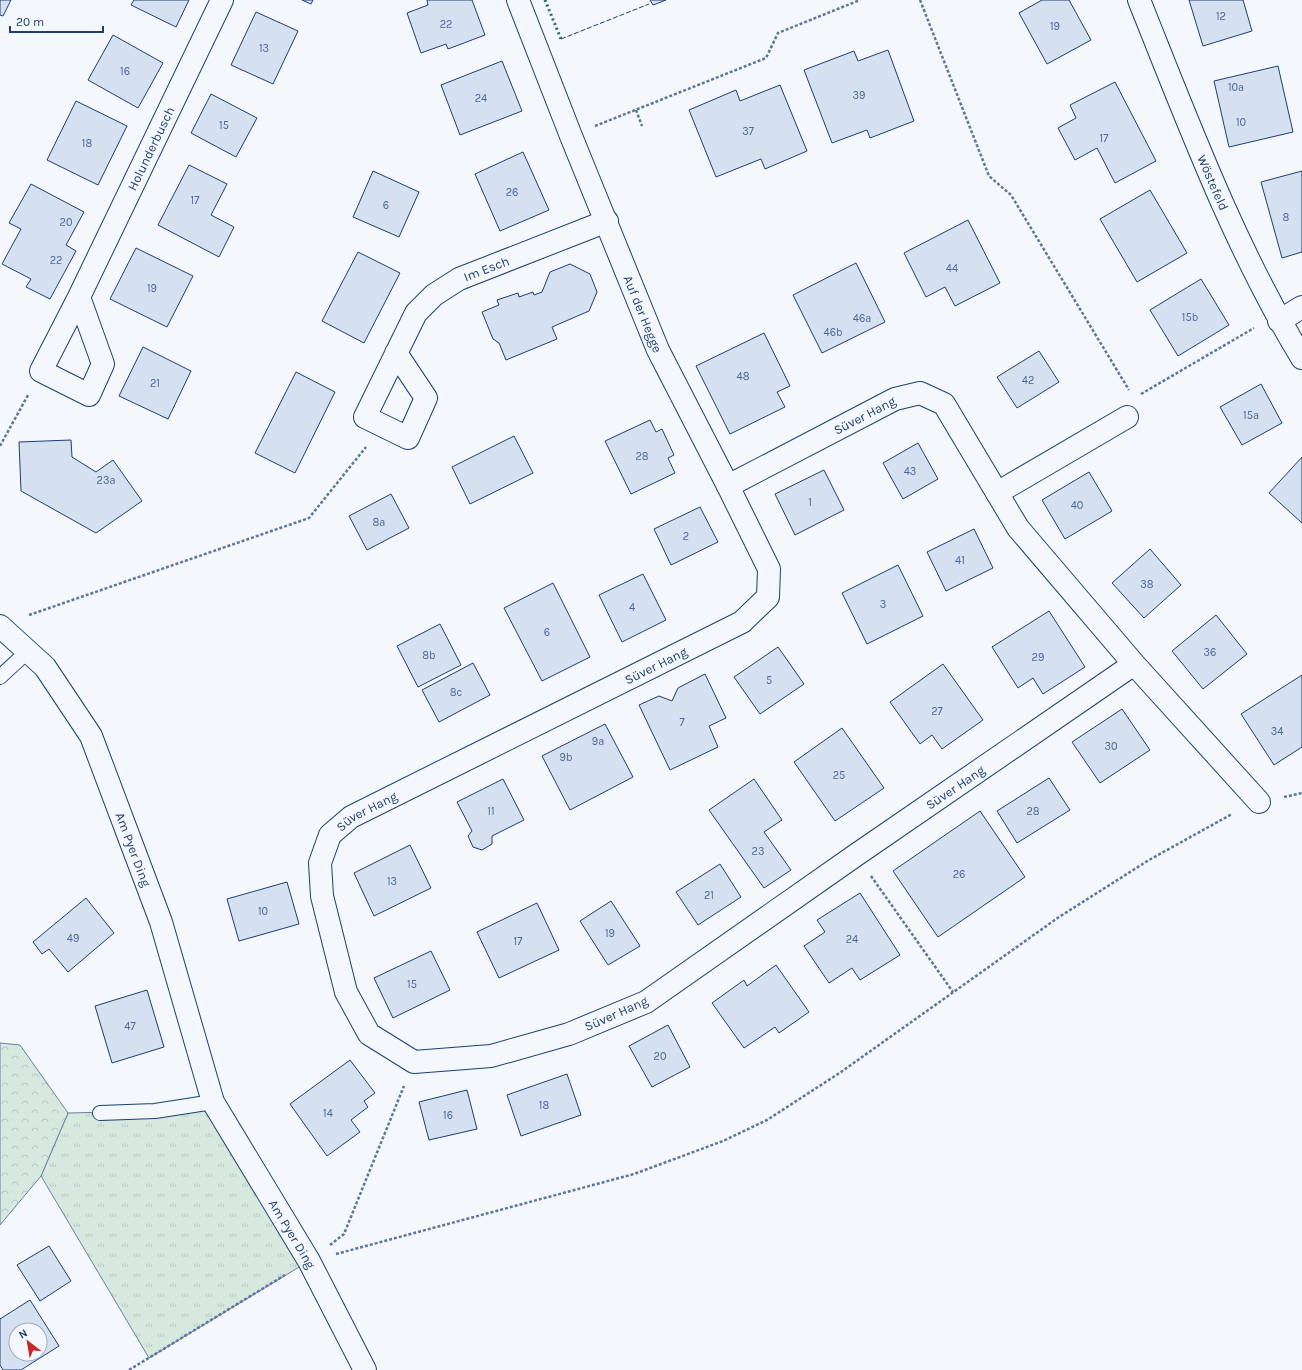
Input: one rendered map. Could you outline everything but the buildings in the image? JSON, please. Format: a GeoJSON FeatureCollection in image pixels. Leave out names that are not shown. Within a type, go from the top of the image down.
{"type":"FeatureCollection","features":[{"type":"Feature","properties":{"kind":"street","name":"Holunderbusch"},"geometry":{"type":"LineString","coordinates":[[41,371],[79,297],[222,0]]}},
{"type":"Feature","properties":{"kind":"street","name":"Auf der Hegge"},"geometry":{"type":"LineString","coordinates":[[518,0],[571,136],[607,221],[658,350],[728,486]]}},
{"type":"Feature","properties":{"kind":"street","name":"Wöstefeld"},"geometry":{"type":"LineString","coordinates":[[1139,0],[1215,188],[1279,321],[1302,358]]}},
{"type":"Feature","properties":{"kind":"street","name":"Im Esch"},"geometry":{"type":"LineString","coordinates":[[396,352],[426,398],[408,438],[365,417],[396,352],[416,313],[434,295],[459,279],[607,221]]}},
{"type":"Feature","properties":{"kind":"street"},"geometry":{"type":"LineString","coordinates":[[41,371],[89,395],[103,364],[79,297]]}},
{"type":"Feature","properties":{"kind":"street"},"geometry":{"type":"LineString","coordinates":[[1279,321],[1302,307]]}},
{"type":"Feature","properties":{"kind":"street","name":"Süver Hang"},"geometry":{"type":"LineString","coordinates":[[1134,664],[856,855],[646,1002],[569,1034],[492,1056],[414,1062],[369,1034],[346,992],[322,896],[320,863],[330,835],[350,817],[742,622],[768,597],[769,569],[728,486],[895,399],[920,393],[944,404],[1018,528],[1134,664],[1259,802]]}},
{"type":"Feature","properties":{"kind":"street"},"geometry":{"type":"LineString","coordinates":[[997,493],[1131,408]]}},
{"type":"Feature","properties":{"kind":"street","name":"Am Pyer Ding"},"geometry":{"type":"LineString","coordinates":[[0,626],[45,667],[91,736],[161,922],[213,1102],[309,1261],[365,1370]]}},
{"type":"Feature","properties":{"kind":"lane"},"geometry":{"type":"LineString","coordinates":[[0,678],[28,651]]}},
{"type":"Feature","properties":{"kind":"lane"},"geometry":{"type":"LineString","coordinates":[[100,1113],[155,1111],[213,1102]]}},
{"type":"Feature","properties":{"kind":"path"},"geometry":{"type":"LineString","coordinates":[[571,136],[766,58],[778,33],[860,0]]}},
{"type":"Feature","properties":{"kind":"path"},"geometry":{"type":"LineString","coordinates":[[920,0],[989,176],[1011,195],[1131,408],[1254,328],[1279,321]]}},
{"type":"Feature","properties":{"kind":"path"},"geometry":{"type":"LineString","coordinates":[[636,110],[642,126]]}},
{"type":"Feature","properties":{"kind":"path"},"geometry":{"type":"LineString","coordinates":[[0,446],[41,371]]}},
{"type":"Feature","properties":{"kind":"path"},"geometry":{"type":"LineString","coordinates":[[29,615],[309,518],[372,441],[379,424]]}},
{"type":"Feature","properties":{"kind":"path"},"geometry":{"type":"LineString","coordinates":[[309,1261],[634,1174],[723,1141],[774,1116],[841,1072],[1059,917],[1149,860],[1222,819],[1259,802],[1302,793]]}},
{"type":"Feature","properties":{"kind":"path"},"geometry":{"type":"LineString","coordinates":[[856,855],[953,992]]}},
{"type":"Feature","properties":{"kind":"path"},"geometry":{"type":"LineString","coordinates":[[129,1370],[309,1261],[344,1234],[414,1062]]}},
{"type":"Feature","properties":{"kind":"green space"},"geometry":{"type":"Polygon","coordinates":[[[0,1043],[20,1045],[68,1113],[41,1176],[0,1225],[0,1043]]]}},
{"type":"Feature","properties":{"kind":"green space"},"geometry":{"type":"Polygon","coordinates":[[[213,1102],[309,1261],[149,1358],[41,1176],[68,1113],[155,1111],[213,1102]]]}},
{"type":"Feature","properties":{"kind":"hedge"},"geometry":{"type":"LineString","coordinates":[[545,0],[561,39]]}},
{"type":"Feature","properties":{"kind":"fence"},"geometry":{"type":"LineString","coordinates":[[561,39],[649,4]]}}]}
